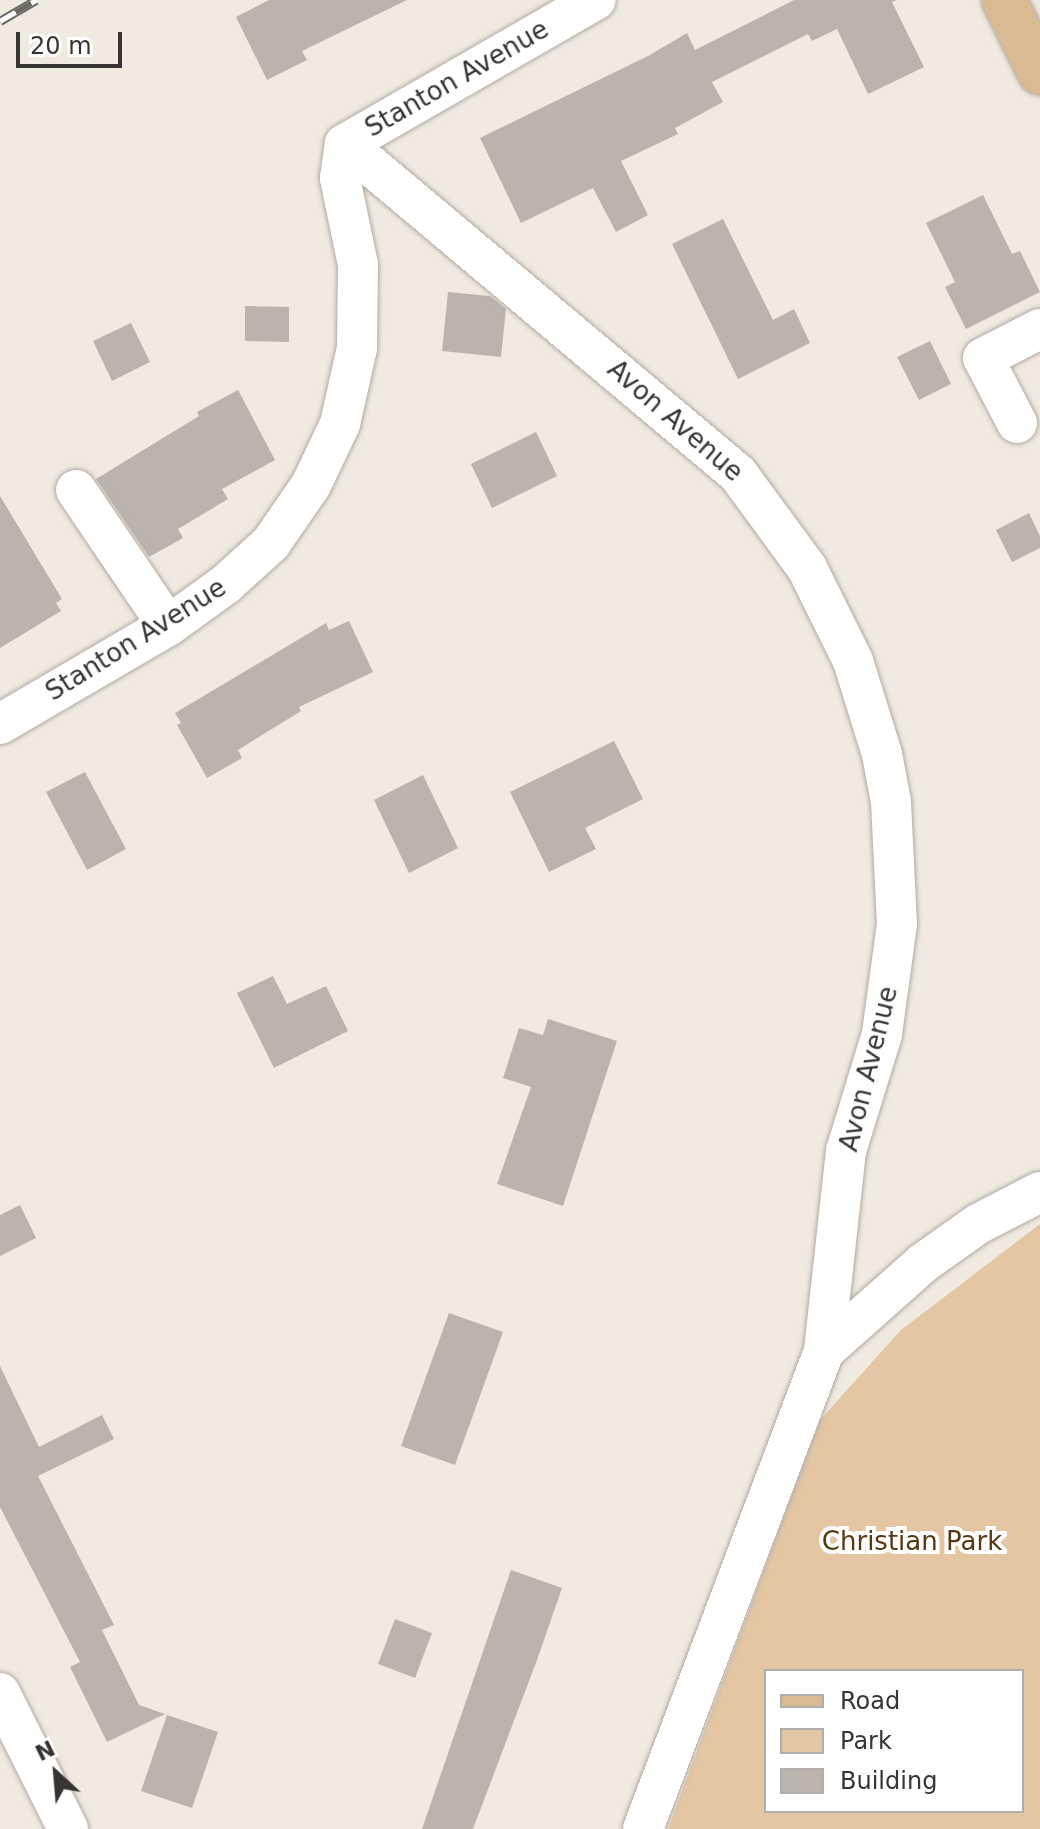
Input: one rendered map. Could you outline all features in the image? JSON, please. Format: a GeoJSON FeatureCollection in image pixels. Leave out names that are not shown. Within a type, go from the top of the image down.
{"type":"FeatureCollection","features":[{"type":"Feature","properties":{"kind":"main road"},"geometry":{"type":"LineString","coordinates":[[1004,0],[1040,73]]}},
{"type":"Feature","properties":{"kind":"street","name":"Stanton Avenue"},"geometry":{"type":"LineString","coordinates":[[0,724],[168,626],[226,584],[271,543],[318,472],[340,424],[352,377],[360,314],[358,265],[340,178],[345,144],[595,0]]}},
{"type":"Feature","properties":{"kind":"street","name":"Avon Avenue"},"geometry":{"type":"LineString","coordinates":[[345,144],[738,474],[800,556],[853,661],[869,707],[890,794],[895,836],[897,924],[882,1034],[846,1151],[824,1351]]}},
{"type":"Feature","properties":{"kind":"street"},"geometry":{"type":"LineString","coordinates":[[1017,423],[983,358],[1040,329]]}},
{"type":"Feature","properties":{"kind":"street"},"geometry":{"type":"LineString","coordinates":[[76,490],[168,626]]}},
{"type":"Feature","properties":{"kind":"street"},"geometry":{"type":"LineString","coordinates":[[643,1829],[824,1351],[871,1305],[923,1263],[978,1224],[1040,1192]]}},
{"type":"Feature","properties":{"kind":"street"},"geometry":{"type":"LineString","coordinates":[[0,1693],[68,1829]]}},
{"type":"Feature","properties":{"kind":"green space","name":"Christian Park"},"geometry":{"type":"Polygon","coordinates":[[[1040,1224],[1040,1829],[668,1829],[820,1420],[901,1330],[1040,1224]]]}},
{"type":"Feature","properties":{"kind":"building"},"geometry":{"type":"Polygon","coordinates":[[[269,0],[407,0],[302,51],[307,60],[267,80],[236,17],[269,0]]]}},
{"type":"Feature","properties":{"kind":"building"},"geometry":{"type":"Polygon","coordinates":[[[794,0],[897,0],[892,2],[924,67],[868,94],[837,29],[812,41],[808,34],[712,82],[723,102],[675,128],[678,134],[621,161],[648,215],[616,232],[593,188],[521,223],[480,138],[648,56],[687,33],[695,50],[794,0]]]}},
{"type":"Feature","properties":{"kind":"building"},"geometry":{"type":"Polygon","coordinates":[[[983,195],[1012,254],[1020,251],[1040,292],[966,329],[945,287],[955,282],[926,223],[983,195]]]}},
{"type":"Feature","properties":{"kind":"building"},"geometry":{"type":"Polygon","coordinates":[[[723,219],[773,320],[794,309],[810,343],[738,379],[672,244],[723,219]]]}},
{"type":"Feature","properties":{"kind":"building"},"geometry":{"type":"Polygon","coordinates":[[[448,292],[490,296],[506,309],[501,357],[442,351],[448,292]]]}},
{"type":"Feature","properties":{"kind":"building"},"geometry":{"type":"Polygon","coordinates":[[[245,306],[289,307],[289,342],[245,341],[245,306]]]}},
{"type":"Feature","properties":{"kind":"building"},"geometry":{"type":"Polygon","coordinates":[[[131,323],[150,362],[112,381],[93,341],[131,323]]]}},
{"type":"Feature","properties":{"kind":"building"},"geometry":{"type":"Polygon","coordinates":[[[930,341],[951,384],[919,400],[897,357],[930,341]]]}},
{"type":"Feature","properties":{"kind":"building"},"geometry":{"type":"Polygon","coordinates":[[[238,390],[275,460],[222,489],[228,499],[178,529],[183,538],[149,557],[96,479],[199,416],[197,412],[238,390]]]}},
{"type":"Feature","properties":{"kind":"building"},"geometry":{"type":"Polygon","coordinates":[[[536,432],[557,476],[492,508],[471,464],[536,432]]]}},
{"type":"Feature","properties":{"kind":"building"},"geometry":{"type":"Polygon","coordinates":[[[0,496],[62,599],[56,603],[61,611],[0,648],[0,496]]]}},
{"type":"Feature","properties":{"kind":"building"},"geometry":{"type":"Polygon","coordinates":[[[1029,513],[1040,536],[1040,548],[1012,562],[996,530],[1029,513]]]}},
{"type":"Feature","properties":{"kind":"building"},"geometry":{"type":"Polygon","coordinates":[[[349,621],[373,672],[299,707],[301,711],[238,750],[242,758],[207,778],[177,725],[181,723],[175,713],[326,623],[329,630],[349,621]]]}},
{"type":"Feature","properties":{"kind":"building"},"geometry":{"type":"Polygon","coordinates":[[[614,741],[643,799],[585,828],[596,849],[549,872],[510,792],[614,741]]]}},
{"type":"Feature","properties":{"kind":"building"},"geometry":{"type":"Polygon","coordinates":[[[85,772],[126,849],[87,870],[46,792],[85,772]]]}},
{"type":"Feature","properties":{"kind":"building"},"geometry":{"type":"Polygon","coordinates":[[[423,775],[458,848],[409,873],[374,800],[423,775]]]}},
{"type":"Feature","properties":{"kind":"building"},"geometry":{"type":"Polygon","coordinates":[[[273,976],[287,1004],[326,986],[348,1031],[274,1068],[237,993],[273,976]]]}},
{"type":"Feature","properties":{"kind":"building"},"geometry":{"type":"Polygon","coordinates":[[[548,1019],[617,1041],[563,1206],[497,1184],[531,1087],[503,1078],[519,1028],[543,1035],[548,1019]]]}},
{"type":"Feature","properties":{"kind":"building"},"geometry":{"type":"Polygon","coordinates":[[[20,1205],[36,1238],[0,1256],[0,1215],[20,1205]]]}},
{"type":"Feature","properties":{"kind":"building"},"geometry":{"type":"Polygon","coordinates":[[[449,1313],[503,1332],[455,1465],[401,1446],[449,1313]]]}},
{"type":"Feature","properties":{"kind":"building"},"geometry":{"type":"Polygon","coordinates":[[[0,1366],[39,1447],[102,1415],[114,1439],[38,1476],[114,1625],[102,1630],[139,1705],[165,1714],[107,1742],[70,1667],[80,1662],[0,1507],[0,1366]]]}},
{"type":"Feature","properties":{"kind":"building"},"geometry":{"type":"Polygon","coordinates":[[[511,1570],[562,1588],[473,1829],[422,1829],[511,1570]]]}},
{"type":"Feature","properties":{"kind":"building"},"geometry":{"type":"Polygon","coordinates":[[[395,1619],[432,1633],[415,1678],[378,1664],[395,1619]]]}},
{"type":"Feature","properties":{"kind":"building"},"geometry":{"type":"Polygon","coordinates":[[[167,1715],[218,1732],[192,1808],[141,1791],[167,1715]]]}},
{"type":"Feature","properties":{"kind":"railway"},"geometry":{"type":"LineString","coordinates":[[0,21],[36,0]]}}]}
